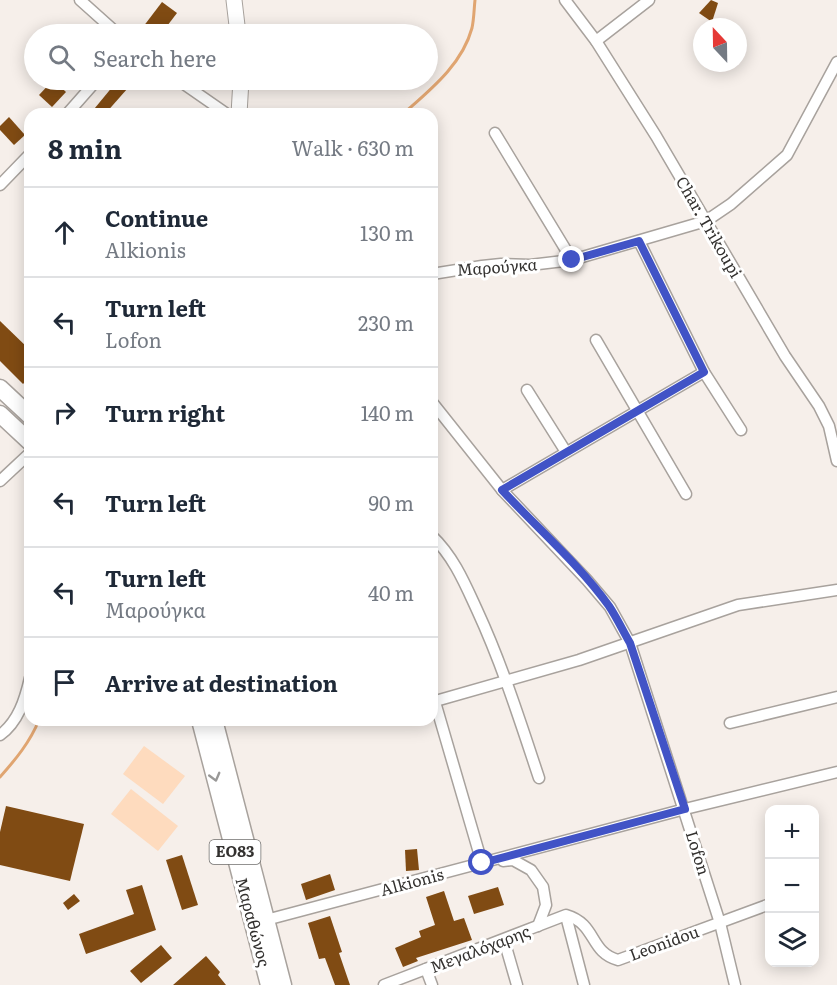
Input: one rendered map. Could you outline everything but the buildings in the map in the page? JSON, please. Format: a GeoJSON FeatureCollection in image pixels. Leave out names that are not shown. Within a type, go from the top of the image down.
{"type":"FeatureCollection","features":[{"type":"Feature","properties":{"kind":"main road"},"geometry":{"type":"LineString","coordinates":[[0,388],[24,410]]}},
{"type":"Feature","properties":{"kind":"main road"},"geometry":{"type":"LineString","coordinates":[[0,414],[24,436]]}},
{"type":"Feature","properties":{"kind":"main road","name":"Μαραθώνος"},"geometry":{"type":"LineString","coordinates":[[202,726],[269,985]]}},
{"type":"Feature","properties":{"kind":"main road","name":"Μαραθώνος"},"geometry":{"type":"LineString","coordinates":[[216,726],[283,985]]}},
{"type":"Feature","properties":{"kind":"street"},"geometry":{"type":"LineString","coordinates":[[80,0],[107,24]]}},
{"type":"Feature","properties":{"kind":"street"},"geometry":{"type":"LineString","coordinates":[[234,0],[237,24]]}},
{"type":"Feature","properties":{"kind":"street","name":"Char. Trikoupi"},"geometry":{"type":"LineString","coordinates":[[565,0],[596,41],[656,136],[785,356],[819,406],[829,426],[837,461]]}},
{"type":"Feature","properties":{"kind":"street"},"geometry":{"type":"LineString","coordinates":[[596,41],[649,0]]}},
{"type":"Feature","properties":{"kind":"street","name":"Μαρούγκα"},"geometry":{"type":"LineString","coordinates":[[438,273],[501,264],[530,265],[572,260],[706,221],[730,204],[787,155],[837,62]]}},
{"type":"Feature","properties":{"kind":"street"},"geometry":{"type":"LineString","coordinates":[[72,108],[88,90]]}},
{"type":"Feature","properties":{"kind":"street"},"geometry":{"type":"LineString","coordinates":[[192,90],[218,108]]}},
{"type":"Feature","properties":{"kind":"street"},"geometry":{"type":"LineString","coordinates":[[239,108],[240,90]]}},
{"type":"Feature","properties":{"kind":"street"},"geometry":{"type":"LineString","coordinates":[[495,133],[572,260]]}},
{"type":"Feature","properties":{"kind":"street"},"geometry":{"type":"LineString","coordinates":[[0,185],[24,160]]}},
{"type":"Feature","properties":{"kind":"street"},"geometry":{"type":"LineString","coordinates":[[639,241],[704,372],[741,430]]}},
{"type":"Feature","properties":{"kind":"street"},"geometry":{"type":"LineString","coordinates":[[596,340],[686,494]]}},
{"type":"Feature","properties":{"kind":"street"},"geometry":{"type":"LineString","coordinates":[[502,490],[704,372]]}},
{"type":"Feature","properties":{"kind":"street"},"geometry":{"type":"LineString","coordinates":[[527,390],[566,452]]}},
{"type":"Feature","properties":{"kind":"street","name":"Lofon"},"geometry":{"type":"LineString","coordinates":[[438,410],[502,490],[587,580],[609,607],[630,643],[685,809],[720,923],[735,985]]}},
{"type":"Feature","properties":{"kind":"street"},"geometry":{"type":"LineString","coordinates":[[0,481],[24,459]]}},
{"type":"Feature","properties":{"kind":"street"},"geometry":{"type":"LineString","coordinates":[[438,544],[460,573],[506,680],[539,778]]}},
{"type":"Feature","properties":{"kind":"street"},"geometry":{"type":"LineString","coordinates":[[438,700],[579,660],[738,605],[837,590]]}},
{"type":"Feature","properties":{"kind":"street"},"geometry":{"type":"LineString","coordinates":[[0,735],[11,728],[24,697]]}},
{"type":"Feature","properties":{"kind":"street"},"geometry":{"type":"LineString","coordinates":[[730,723],[837,697]]}},
{"type":"Feature","properties":{"kind":"street"},"geometry":{"type":"LineString","coordinates":[[438,718],[482,863],[513,860],[531,870],[543,887],[546,898],[546,905],[538,926]]}},
{"type":"Feature","properties":{"kind":"street","name":"Alkionis"},"geometry":{"type":"LineString","coordinates":[[266,920],[685,809],[837,772]]}},
{"type":"Feature","properties":{"kind":"street","name":"Leonidou"},"geometry":{"type":"LineString","coordinates":[[570,917],[586,927],[602,952],[618,960],[765,906]]}},
{"type":"Feature","properties":{"kind":"street"},"geometry":{"type":"LineString","coordinates":[[570,917],[584,985]]}},
{"type":"Feature","properties":{"kind":"street","name":"Μεγαλόχαρης"},"geometry":{"type":"LineString","coordinates":[[384,985],[538,926],[570,917]]}},
{"type":"Feature","properties":{"kind":"street"},"geometry":{"type":"LineString","coordinates":[[504,940],[517,985]]}},
{"type":"Feature","properties":{"kind":"street"},"geometry":{"type":"LineString","coordinates":[[426,969],[432,985]]}},
{"type":"Feature","properties":{"kind":"shaded area"},"geometry":{"type":"Polygon","coordinates":[[[144,746],[185,776],[163,804],[123,774],[144,746]]]}},
{"type":"Feature","properties":{"kind":"shaded area"},"geometry":{"type":"Polygon","coordinates":[[[131,789],[178,826],[158,851],[111,814],[131,789]]]}},
{"type":"Feature","properties":{"kind":"waterway"},"geometry":{"type":"LineString","coordinates":[[438,82],[461,54],[467,41],[472,28],[475,0]]}},
{"type":"Feature","properties":{"kind":"waterway"},"geometry":{"type":"LineString","coordinates":[[410,108],[430,90]]}},
{"type":"Feature","properties":{"kind":"waterway"},"geometry":{"type":"LineString","coordinates":[[0,777],[22,750],[36,726]]}},
{"type":"Feature","properties":{"kind":"route"},"geometry":{"type":"LineString","coordinates":[[482,863],[685,809],[630,643],[621,627],[609,607],[587,580],[502,490],[704,372],[639,241],[572,260]]}}]}
